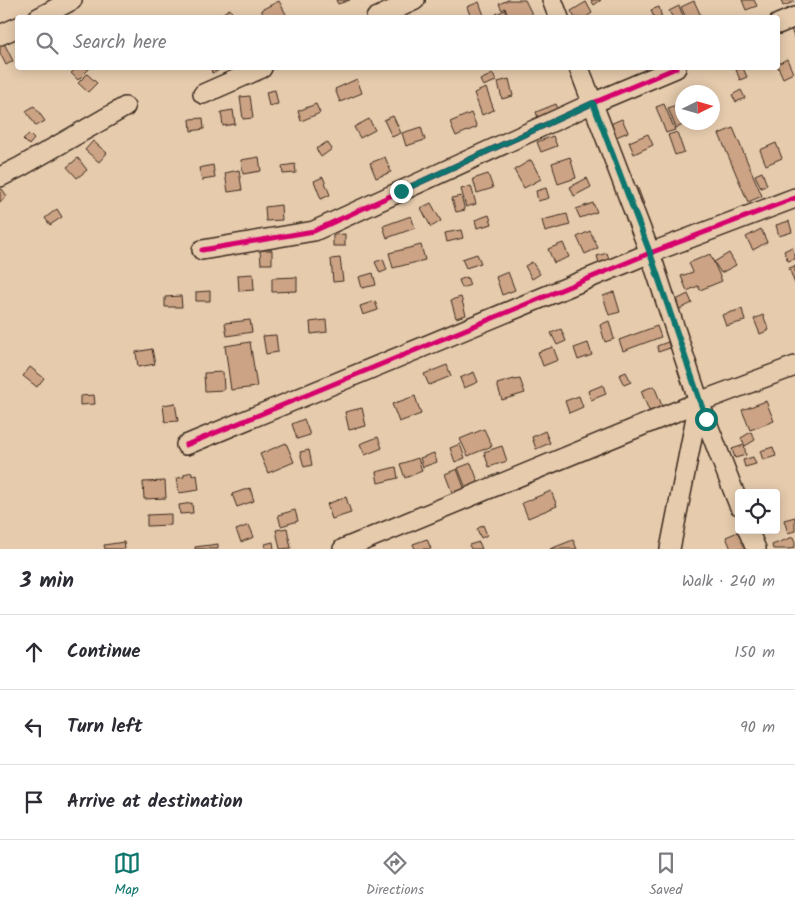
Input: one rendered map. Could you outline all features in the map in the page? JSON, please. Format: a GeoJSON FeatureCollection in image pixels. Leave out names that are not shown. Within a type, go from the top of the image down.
{"type":"FeatureCollection","features":[{"type":"Feature","properties":{"kind":"street"},"geometry":{"type":"LineString","coordinates":[[44,15],[72,0]]}},
{"type":"Feature","properties":{"kind":"street"},"geometry":{"type":"LineString","coordinates":[[382,15],[415,0]]}},
{"type":"Feature","properties":{"kind":"street"},"geometry":{"type":"LineString","coordinates":[[552,0],[558,15]]}},
{"type":"Feature","properties":{"kind":"street"},"geometry":{"type":"LineString","coordinates":[[780,23],[795,17]]}},
{"type":"Feature","properties":{"kind":"street"},"geometry":{"type":"LineString","coordinates":[[0,35],[15,28]]}},
{"type":"Feature","properties":{"kind":"street"},"geometry":{"type":"LineString","coordinates":[[203,94],[257,70]]}},
{"type":"Feature","properties":{"kind":"street"},"geometry":{"type":"LineString","coordinates":[[580,70],[650,253],[699,402],[735,495]]}},
{"type":"Feature","properties":{"kind":"street"},"geometry":{"type":"LineString","coordinates":[[202,250],[314,231],[593,103],[671,70]]}},
{"type":"Feature","properties":{"kind":"street"},"geometry":{"type":"LineString","coordinates":[[0,177],[20,168],[125,107]]}},
{"type":"Feature","properties":{"kind":"street"},"geometry":{"type":"LineString","coordinates":[[186,445],[650,253],[795,198]]}},
{"type":"Feature","properties":{"kind":"street"},"geometry":{"type":"LineString","coordinates":[[343,549],[699,402],[795,366]]}},
{"type":"Feature","properties":{"kind":"street"},"geometry":{"type":"LineString","coordinates":[[670,549],[699,402]]}},
{"type":"Feature","properties":{"kind":"street"},"geometry":{"type":"LineString","coordinates":[[750,534],[756,549]]}},
{"type":"Feature","properties":{"kind":"building"},"geometry":{"type":"Polygon","coordinates":[[[336,0],[350,0],[338,4],[336,0]]]}},
{"type":"Feature","properties":{"kind":"building"},"geometry":{"type":"Polygon","coordinates":[[[508,0],[525,0],[532,15],[508,15],[505,8],[502,10],[499,4],[508,0]]]}},
{"type":"Feature","properties":{"kind":"building"},"geometry":{"type":"Polygon","coordinates":[[[591,0],[601,0],[594,5],[591,0]]]}},
{"type":"Feature","properties":{"kind":"building"},"geometry":{"type":"Polygon","coordinates":[[[742,0],[754,0],[757,6],[746,10],[742,0]]]}},
{"type":"Feature","properties":{"kind":"building"},"geometry":{"type":"Polygon","coordinates":[[[781,0],[793,0],[794,2],[783,6],[781,0]]]}},
{"type":"Feature","properties":{"kind":"building"},"geometry":{"type":"Polygon","coordinates":[[[279,1],[286,15],[264,15],[261,10],[279,1]]]}},
{"type":"Feature","properties":{"kind":"building"},"geometry":{"type":"Polygon","coordinates":[[[694,1],[701,15],[685,15],[681,7],[694,1]]]}},
{"type":"Feature","properties":{"kind":"building"},"geometry":{"type":"Polygon","coordinates":[[[479,2],[484,15],[470,15],[467,7],[479,2]]]}},
{"type":"Feature","properties":{"kind":"building"},"geometry":{"type":"Polygon","coordinates":[[[586,2],[592,13],[589,15],[573,15],[571,11],[586,2]]]}},
{"type":"Feature","properties":{"kind":"building"},"geometry":{"type":"Polygon","coordinates":[[[679,6],[683,15],[671,15],[669,11],[679,6]]]}},
{"type":"Feature","properties":{"kind":"building"},"geometry":{"type":"Polygon","coordinates":[[[659,7],[661,15],[653,15],[651,10],[659,7]]]}},
{"type":"Feature","properties":{"kind":"building"},"geometry":{"type":"Polygon","coordinates":[[[230,9],[233,15],[222,15],[230,9]]]}},
{"type":"Feature","properties":{"kind":"building"},"geometry":{"type":"Polygon","coordinates":[[[505,10],[507,15],[496,15],[505,10]]]}},
{"type":"Feature","properties":{"kind":"building"},"geometry":{"type":"Polygon","coordinates":[[[795,24],[795,40],[790,26],[795,24]]]}},
{"type":"Feature","properties":{"kind":"building"},"geometry":{"type":"Polygon","coordinates":[[[4,43],[13,61],[6,65],[0,53],[0,45],[4,43]]]}},
{"type":"Feature","properties":{"kind":"building"},"geometry":{"type":"Polygon","coordinates":[[[787,59],[793,73],[783,78],[779,70],[780,63],[787,59]]]}},
{"type":"Feature","properties":{"kind":"building"},"geometry":{"type":"Polygon","coordinates":[[[75,70],[88,70],[78,80],[71,73],[75,70]]]}},
{"type":"Feature","properties":{"kind":"building"},"geometry":{"type":"Polygon","coordinates":[[[736,70],[744,70],[747,77],[740,80],[736,70]]]}},
{"type":"Feature","properties":{"kind":"building"},"geometry":{"type":"Polygon","coordinates":[[[87,74],[97,83],[88,92],[78,83],[87,74]]]}},
{"type":"Feature","properties":{"kind":"building"},"geometry":{"type":"Polygon","coordinates":[[[493,74],[496,81],[483,86],[480,80],[493,74]]]}},
{"type":"Feature","properties":{"kind":"building"},"geometry":{"type":"Polygon","coordinates":[[[357,79],[362,93],[340,102],[335,89],[357,79]]]}},
{"type":"Feature","properties":{"kind":"building"},"geometry":{"type":"Polygon","coordinates":[[[509,79],[513,96],[502,99],[498,82],[509,79]]]}},
{"type":"Feature","properties":{"kind":"building"},"geometry":{"type":"Polygon","coordinates":[[[486,88],[494,110],[482,115],[474,93],[486,88]]]}},
{"type":"Feature","properties":{"kind":"building"},"geometry":{"type":"Polygon","coordinates":[[[275,90],[278,104],[269,106],[266,92],[275,90]]]}},
{"type":"Feature","properties":{"kind":"building"},"geometry":{"type":"Polygon","coordinates":[[[741,90],[745,98],[736,102],[732,95],[741,90]]]}},
{"type":"Feature","properties":{"kind":"building"},"geometry":{"type":"Polygon","coordinates":[[[250,96],[253,118],[243,119],[240,97],[250,96]]]}},
{"type":"Feature","properties":{"kind":"building"},"geometry":{"type":"Polygon","coordinates":[[[316,104],[320,113],[301,121],[298,111],[316,104]]]}},
{"type":"Feature","properties":{"kind":"building"},"geometry":{"type":"Polygon","coordinates":[[[556,104],[559,113],[539,121],[536,112],[556,104]]]}},
{"type":"Feature","properties":{"kind":"building"},"geometry":{"type":"Polygon","coordinates":[[[664,104],[675,130],[666,133],[656,107],[664,104]]]}},
{"type":"Feature","properties":{"kind":"building"},"geometry":{"type":"Polygon","coordinates":[[[675,105],[675,126],[668,108],[675,105]]]}},
{"type":"Feature","properties":{"kind":"building"},"geometry":{"type":"Polygon","coordinates":[[[34,106],[45,121],[36,126],[26,111],[34,106]]]}},
{"type":"Feature","properties":{"kind":"building"},"geometry":{"type":"Polygon","coordinates":[[[233,110],[235,124],[223,126],[221,112],[233,110]]]}},
{"type":"Feature","properties":{"kind":"building"},"geometry":{"type":"Polygon","coordinates":[[[471,113],[477,127],[456,136],[450,122],[471,113]]]}},
{"type":"Feature","properties":{"kind":"building"},"geometry":{"type":"Polygon","coordinates":[[[393,116],[401,133],[392,137],[384,120],[393,116]]]}},
{"type":"Feature","properties":{"kind":"building"},"geometry":{"type":"Polygon","coordinates":[[[203,118],[204,129],[191,131],[190,119],[203,118]]]}},
{"type":"Feature","properties":{"kind":"building"},"geometry":{"type":"Polygon","coordinates":[[[369,119],[375,130],[360,138],[354,127],[369,119]]]}},
{"type":"Feature","properties":{"kind":"building"},"geometry":{"type":"Polygon","coordinates":[[[622,119],[628,132],[614,138],[608,125],[622,119]]]}},
{"type":"Feature","properties":{"kind":"building"},"geometry":{"type":"Polygon","coordinates":[[[421,127],[425,140],[406,146],[402,133],[421,127]]]}},
{"type":"Feature","properties":{"kind":"building"},"geometry":{"type":"Polygon","coordinates":[[[733,128],[762,196],[748,202],[719,134],[733,128]]]}},
{"type":"Feature","properties":{"kind":"building"},"geometry":{"type":"Polygon","coordinates":[[[677,132],[684,152],[675,155],[668,135],[677,132]]]}},
{"type":"Feature","properties":{"kind":"building"},"geometry":{"type":"Polygon","coordinates":[[[29,134],[34,139],[29,145],[23,139],[29,134]]]}},
{"type":"Feature","properties":{"kind":"building"},"geometry":{"type":"Polygon","coordinates":[[[648,134],[653,145],[634,154],[629,142],[648,134]]]}},
{"type":"Feature","properties":{"kind":"building"},"geometry":{"type":"Polygon","coordinates":[[[553,136],[557,146],[541,152],[537,142],[553,136]]]}},
{"type":"Feature","properties":{"kind":"building"},"geometry":{"type":"Polygon","coordinates":[[[93,141],[107,153],[99,162],[85,150],[93,141]]]}},
{"type":"Feature","properties":{"kind":"building"},"geometry":{"type":"Polygon","coordinates":[[[327,142],[332,149],[321,157],[316,149],[327,142]]]}},
{"type":"Feature","properties":{"kind":"building"},"geometry":{"type":"Polygon","coordinates":[[[776,143],[782,158],[766,165],[760,150],[776,143]]]}},
{"type":"Feature","properties":{"kind":"building"},"geometry":{"type":"Polygon","coordinates":[[[259,157],[261,171],[243,174],[241,160],[259,157]]]}},
{"type":"Feature","properties":{"kind":"building"},"geometry":{"type":"Polygon","coordinates":[[[385,157],[391,172],[376,178],[370,163],[385,157]]]}},
{"type":"Feature","properties":{"kind":"building"},"geometry":{"type":"Polygon","coordinates":[[[570,157],[576,178],[558,184],[552,163],[570,157]]]}},
{"type":"Feature","properties":{"kind":"building"},"geometry":{"type":"Polygon","coordinates":[[[78,158],[87,170],[77,178],[67,167],[78,158]]]}},
{"type":"Feature","properties":{"kind":"building"},"geometry":{"type":"Polygon","coordinates":[[[531,160],[541,179],[524,188],[514,170],[531,160]]]}},
{"type":"Feature","properties":{"kind":"building"},"geometry":{"type":"Polygon","coordinates":[[[295,164],[296,173],[283,174],[282,166],[295,164]]]}},
{"type":"Feature","properties":{"kind":"building"},"geometry":{"type":"Polygon","coordinates":[[[213,165],[215,178],[202,180],[199,168],[213,165]]]}},
{"type":"Feature","properties":{"kind":"building"},"geometry":{"type":"Polygon","coordinates":[[[239,170],[242,190],[228,192],[225,173],[239,170]]]}},
{"type":"Feature","properties":{"kind":"building"},"geometry":{"type":"Polygon","coordinates":[[[762,172],[767,185],[761,188],[755,175],[762,172]]]}},
{"type":"Feature","properties":{"kind":"building"},"geometry":{"type":"Polygon","coordinates":[[[488,174],[493,188],[477,193],[473,179],[488,174]]]}},
{"type":"Feature","properties":{"kind":"building"},"geometry":{"type":"Polygon","coordinates":[[[323,177],[330,195],[321,199],[314,181],[323,177]]]}},
{"type":"Feature","properties":{"kind":"building"},"geometry":{"type":"Polygon","coordinates":[[[587,178],[591,187],[574,196],[570,187],[587,178]]]}},
{"type":"Feature","properties":{"kind":"building"},"geometry":{"type":"Polygon","coordinates":[[[471,186],[476,204],[466,207],[461,189],[471,186]]]}},
{"type":"Feature","properties":{"kind":"building"},"geometry":{"type":"Polygon","coordinates":[[[637,186],[644,204],[635,208],[628,189],[637,186]]]}},
{"type":"Feature","properties":{"kind":"building"},"geometry":{"type":"Polygon","coordinates":[[[546,188],[549,198],[538,201],[536,191],[546,188]]]}},
{"type":"Feature","properties":{"kind":"building"},"geometry":{"type":"Polygon","coordinates":[[[2,189],[7,196],[0,202],[0,190],[2,189]]]}},
{"type":"Feature","properties":{"kind":"building"},"geometry":{"type":"Polygon","coordinates":[[[461,196],[465,210],[456,212],[452,198],[461,196]]]}},
{"type":"Feature","properties":{"kind":"building"},"geometry":{"type":"Polygon","coordinates":[[[431,203],[441,221],[431,227],[421,208],[431,203]]]}},
{"type":"Feature","properties":{"kind":"building"},"geometry":{"type":"Polygon","coordinates":[[[593,203],[597,212],[580,218],[576,209],[593,203]]]}},
{"type":"Feature","properties":{"kind":"building"},"geometry":{"type":"Polygon","coordinates":[[[281,205],[282,220],[266,221],[265,207],[281,205]]]}},
{"type":"Feature","properties":{"kind":"building"},"geometry":{"type":"Polygon","coordinates":[[[57,209],[62,217],[50,225],[45,218],[57,209]]]}},
{"type":"Feature","properties":{"kind":"building"},"geometry":{"type":"Polygon","coordinates":[[[567,214],[570,225],[545,232],[542,220],[567,214]]]}},
{"type":"Feature","properties":{"kind":"building"},"geometry":{"type":"Polygon","coordinates":[[[489,215],[492,224],[477,228],[475,220],[489,215]]]}},
{"type":"Feature","properties":{"kind":"building"},"geometry":{"type":"Polygon","coordinates":[[[411,216],[415,228],[387,238],[383,226],[411,216]]]}},
{"type":"Feature","properties":{"kind":"building"},"geometry":{"type":"Polygon","coordinates":[[[789,221],[792,232],[779,236],[776,225],[789,221]]]}},
{"type":"Feature","properties":{"kind":"building"},"geometry":{"type":"Polygon","coordinates":[[[761,229],[767,242],[753,250],[746,237],[761,229]]]}},
{"type":"Feature","properties":{"kind":"building"},"geometry":{"type":"Polygon","coordinates":[[[461,230],[463,238],[447,242],[445,233],[461,230]]]}},
{"type":"Feature","properties":{"kind":"building"},"geometry":{"type":"Polygon","coordinates":[[[590,231],[598,248],[585,254],[577,237],[590,231]]]}},
{"type":"Feature","properties":{"kind":"building"},"geometry":{"type":"Polygon","coordinates":[[[345,234],[345,246],[333,246],[333,235],[345,234]]]}},
{"type":"Feature","properties":{"kind":"building"},"geometry":{"type":"Polygon","coordinates":[[[563,243],[569,257],[554,263],[548,249],[563,243]]]}},
{"type":"Feature","properties":{"kind":"building"},"geometry":{"type":"Polygon","coordinates":[[[421,245],[425,260],[393,268],[389,253],[421,245]]]}},
{"type":"Feature","properties":{"kind":"building"},"geometry":{"type":"Polygon","coordinates":[[[792,247],[795,259],[788,261],[784,251],[792,247]]]}},
{"type":"Feature","properties":{"kind":"building"},"geometry":{"type":"Polygon","coordinates":[[[260,250],[272,250],[272,264],[261,264],[260,250]]]}},
{"type":"Feature","properties":{"kind":"building"},"geometry":{"type":"Polygon","coordinates":[[[607,253],[610,262],[600,266],[597,256],[607,253]]]}},
{"type":"Feature","properties":{"kind":"building"},"geometry":{"type":"Polygon","coordinates":[[[729,253],[736,265],[721,273],[714,262],[729,253]]]}},
{"type":"Feature","properties":{"kind":"building"},"geometry":{"type":"Polygon","coordinates":[[[477,254],[481,263],[466,268],[462,259],[477,254]]]}},
{"type":"Feature","properties":{"kind":"building"},"geometry":{"type":"Polygon","coordinates":[[[710,254],[722,281],[700,290],[698,286],[687,291],[681,276],[693,272],[689,263],[710,254]]]}},
{"type":"Feature","properties":{"kind":"building"},"geometry":{"type":"Polygon","coordinates":[[[340,258],[343,281],[333,282],[331,259],[340,258]]]}},
{"type":"Feature","properties":{"kind":"building"},"geometry":{"type":"Polygon","coordinates":[[[383,259],[387,270],[380,273],[375,262],[383,259]]]}},
{"type":"Feature","properties":{"kind":"building"},"geometry":{"type":"Polygon","coordinates":[[[532,262],[540,274],[532,279],[525,266],[532,262]]]}},
{"type":"Feature","properties":{"kind":"building"},"geometry":{"type":"Polygon","coordinates":[[[795,266],[795,284],[789,268],[795,266]]]}},
{"type":"Feature","properties":{"kind":"building"},"geometry":{"type":"Polygon","coordinates":[[[508,272],[515,290],[502,295],[496,277],[508,272]]]}},
{"type":"Feature","properties":{"kind":"building"},"geometry":{"type":"Polygon","coordinates":[[[373,273],[376,285],[362,288],[359,277],[373,273]]]}},
{"type":"Feature","properties":{"kind":"building"},"geometry":{"type":"Polygon","coordinates":[[[253,274],[254,290],[239,291],[238,275],[253,274]]]}},
{"type":"Feature","properties":{"kind":"building"},"geometry":{"type":"Polygon","coordinates":[[[297,277],[297,291],[272,292],[272,278],[297,277]]]}},
{"type":"Feature","properties":{"kind":"building"},"geometry":{"type":"Polygon","coordinates":[[[467,277],[470,285],[462,288],[459,280],[467,277]]]}},
{"type":"Feature","properties":{"kind":"building"},"geometry":{"type":"Polygon","coordinates":[[[210,291],[210,301],[196,301],[196,292],[210,291]]]}},
{"type":"Feature","properties":{"kind":"building"},"geometry":{"type":"Polygon","coordinates":[[[614,292],[620,312],[609,315],[603,296],[614,292]]]}},
{"type":"Feature","properties":{"kind":"building"},"geometry":{"type":"Polygon","coordinates":[[[688,294],[692,303],[678,310],[674,301],[688,294]]]}},
{"type":"Feature","properties":{"kind":"building"},"geometry":{"type":"Polygon","coordinates":[[[181,296],[182,307],[165,307],[165,297],[181,296]]]}},
{"type":"Feature","properties":{"kind":"building"},"geometry":{"type":"Polygon","coordinates":[[[461,297],[466,315],[456,318],[451,300],[461,297]]]}},
{"type":"Feature","properties":{"kind":"building"},"geometry":{"type":"Polygon","coordinates":[[[375,301],[378,310],[363,315],[360,306],[375,301]]]}},
{"type":"Feature","properties":{"kind":"building"},"geometry":{"type":"Polygon","coordinates":[[[742,309],[745,321],[726,326],[722,315],[742,309]]]}},
{"type":"Feature","properties":{"kind":"building"},"geometry":{"type":"Polygon","coordinates":[[[763,315],[769,330],[760,334],[754,319],[763,315]]]}},
{"type":"Feature","properties":{"kind":"building"},"geometry":{"type":"Polygon","coordinates":[[[250,320],[252,332],[227,336],[225,323],[250,320]]]}},
{"type":"Feature","properties":{"kind":"building"},"geometry":{"type":"Polygon","coordinates":[[[326,320],[327,332],[311,334],[310,322],[326,320]]]}},
{"type":"Feature","properties":{"kind":"building"},"geometry":{"type":"Polygon","coordinates":[[[609,321],[614,339],[605,342],[600,325],[609,321]]]}},
{"type":"Feature","properties":{"kind":"building"},"geometry":{"type":"Polygon","coordinates":[[[657,326],[661,337],[623,351],[619,340],[657,326]]]}},
{"type":"Feature","properties":{"kind":"building"},"geometry":{"type":"Polygon","coordinates":[[[561,329],[566,341],[557,345],[551,333],[561,329]]]}},
{"type":"Feature","properties":{"kind":"building"},"geometry":{"type":"Polygon","coordinates":[[[276,335],[278,352],[266,354],[263,336],[276,335]]]}},
{"type":"Feature","properties":{"kind":"building"},"geometry":{"type":"Polygon","coordinates":[[[250,342],[257,387],[231,390],[225,346],[250,342]]]}},
{"type":"Feature","properties":{"kind":"building"},"geometry":{"type":"Polygon","coordinates":[[[668,342],[670,348],[658,352],[657,346],[668,342]]]}},
{"type":"Feature","properties":{"kind":"building"},"geometry":{"type":"Polygon","coordinates":[[[588,343],[592,355],[578,360],[574,348],[588,343]]]}},
{"type":"Feature","properties":{"kind":"building"},"geometry":{"type":"Polygon","coordinates":[[[553,347],[558,360],[543,366],[538,352],[553,347]]]}},
{"type":"Feature","properties":{"kind":"building"},"geometry":{"type":"Polygon","coordinates":[[[152,349],[155,364],[138,367],[136,352],[152,349]]]}},
{"type":"Feature","properties":{"kind":"building"},"geometry":{"type":"Polygon","coordinates":[[[447,365],[451,376],[429,385],[424,374],[447,365]]]}},
{"type":"Feature","properties":{"kind":"building"},"geometry":{"type":"Polygon","coordinates":[[[30,367],[44,378],[37,387],[23,376],[30,367]]]}},
{"type":"Feature","properties":{"kind":"building"},"geometry":{"type":"Polygon","coordinates":[[[223,372],[224,390],[205,391],[204,373],[223,372]]]}},
{"type":"Feature","properties":{"kind":"building"},"geometry":{"type":"Polygon","coordinates":[[[474,372],[478,382],[464,388],[460,378],[474,372]]]}},
{"type":"Feature","properties":{"kind":"building"},"geometry":{"type":"Polygon","coordinates":[[[626,372],[631,382],[624,385],[619,375],[626,372]]]}},
{"type":"Feature","properties":{"kind":"building"},"geometry":{"type":"Polygon","coordinates":[[[520,379],[525,393],[502,400],[497,384],[520,379]]]}},
{"type":"Feature","properties":{"kind":"building"},"geometry":{"type":"Polygon","coordinates":[[[603,385],[606,394],[591,400],[588,391],[603,385]]]}},
{"type":"Feature","properties":{"kind":"building"},"geometry":{"type":"Polygon","coordinates":[[[654,386],[663,408],[650,413],[641,391],[654,386]]]}},
{"type":"Feature","properties":{"kind":"building"},"geometry":{"type":"Polygon","coordinates":[[[94,395],[95,404],[80,405],[80,396],[94,395]]]}},
{"type":"Feature","properties":{"kind":"building"},"geometry":{"type":"Polygon","coordinates":[[[415,396],[421,414],[399,422],[392,404],[415,396]]]}},
{"type":"Feature","properties":{"kind":"building"},"geometry":{"type":"Polygon","coordinates":[[[579,396],[583,407],[569,413],[565,401],[579,396]]]}},
{"type":"Feature","properties":{"kind":"building"},"geometry":{"type":"Polygon","coordinates":[[[766,401],[774,421],[750,430],[742,410],[766,401]]]}},
{"type":"Feature","properties":{"kind":"building"},"geometry":{"type":"Polygon","coordinates":[[[175,403],[178,421],[165,422],[163,405],[175,403]]]}},
{"type":"Feature","properties":{"kind":"building"},"geometry":{"type":"Polygon","coordinates":[[[362,408],[366,426],[349,430],[345,412],[362,408]]]}},
{"type":"Feature","properties":{"kind":"building"},"geometry":{"type":"Polygon","coordinates":[[[304,419],[310,435],[297,439],[292,424],[304,419]]]}},
{"type":"Feature","properties":{"kind":"building"},"geometry":{"type":"Polygon","coordinates":[[[484,429],[492,446],[468,456],[460,439],[484,429]]]}},
{"type":"Feature","properties":{"kind":"building"},"geometry":{"type":"Polygon","coordinates":[[[545,431],[550,443],[536,449],[532,437],[545,431]]]}},
{"type":"Feature","properties":{"kind":"building"},"geometry":{"type":"Polygon","coordinates":[[[751,432],[755,440],[745,446],[741,438],[751,432]]]}},
{"type":"Feature","properties":{"kind":"building"},"geometry":{"type":"Polygon","coordinates":[[[378,437],[382,448],[365,455],[360,444],[378,437]]]}},
{"type":"Feature","properties":{"kind":"building"},"geometry":{"type":"Polygon","coordinates":[[[286,443],[294,462],[268,473],[260,454],[286,443]]]}},
{"type":"Feature","properties":{"kind":"building"},"geometry":{"type":"Polygon","coordinates":[[[460,444],[465,458],[455,462],[450,448],[460,444]]]}},
{"type":"Feature","properties":{"kind":"building"},"geometry":{"type":"Polygon","coordinates":[[[744,445],[746,455],[735,458],[732,449],[744,445]]]}},
{"type":"Feature","properties":{"kind":"building"},"geometry":{"type":"Polygon","coordinates":[[[502,446],[507,461],[489,467],[484,452],[502,446]]]}},
{"type":"Feature","properties":{"kind":"building"},"geometry":{"type":"Polygon","coordinates":[[[773,447],[776,456],[763,460],[760,451],[773,447]]]}},
{"type":"Feature","properties":{"kind":"building"},"geometry":{"type":"Polygon","coordinates":[[[309,450],[312,465],[304,467],[300,452],[309,450]]]}},
{"type":"Feature","properties":{"kind":"building"},"geometry":{"type":"Polygon","coordinates":[[[434,453],[437,462],[423,467],[420,458],[434,453]]]}},
{"type":"Feature","properties":{"kind":"building"},"geometry":{"type":"Polygon","coordinates":[[[753,457],[756,464],[745,467],[743,460],[753,457]]]}},
{"type":"Feature","properties":{"kind":"building"},"geometry":{"type":"Polygon","coordinates":[[[418,458],[422,471],[405,478],[400,464],[418,458]]]}},
{"type":"Feature","properties":{"kind":"building"},"geometry":{"type":"Polygon","coordinates":[[[471,463],[480,486],[467,491],[458,468],[471,463]]]}},
{"type":"Feature","properties":{"kind":"building"},"geometry":{"type":"Polygon","coordinates":[[[396,467],[398,478],[378,483],[376,472],[396,467]]]}},
{"type":"Feature","properties":{"kind":"building"},"geometry":{"type":"Polygon","coordinates":[[[457,469],[465,490],[453,495],[445,474],[457,469]]]}},
{"type":"Feature","properties":{"kind":"building"},"geometry":{"type":"Polygon","coordinates":[[[192,472],[192,476],[197,475],[199,490],[179,493],[177,478],[184,477],[184,474],[192,472]]]}},
{"type":"Feature","properties":{"kind":"building"},"geometry":{"type":"Polygon","coordinates":[[[165,481],[166,498],[144,499],[143,482],[165,481]]]}},
{"type":"Feature","properties":{"kind":"building"},"geometry":{"type":"Polygon","coordinates":[[[250,488],[254,501],[237,507],[232,494],[250,488]]]}},
{"type":"Feature","properties":{"kind":"building"},"geometry":{"type":"Polygon","coordinates":[[[551,491],[557,506],[528,518],[522,503],[551,491]]]}},
{"type":"Feature","properties":{"kind":"building"},"geometry":{"type":"Polygon","coordinates":[[[346,497],[351,513],[332,519],[327,504],[346,497]]]}},
{"type":"Feature","properties":{"kind":"building"},"geometry":{"type":"Polygon","coordinates":[[[192,503],[193,513],[180,514],[179,505],[192,503]]]}},
{"type":"Feature","properties":{"kind":"building"},"geometry":{"type":"Polygon","coordinates":[[[295,510],[298,521],[281,526],[278,515],[295,510]]]}},
{"type":"Feature","properties":{"kind":"building"},"geometry":{"type":"Polygon","coordinates":[[[171,514],[171,525],[147,526],[147,515],[171,514]]]}},
{"type":"Feature","properties":{"kind":"building"},"geometry":{"type":"Polygon","coordinates":[[[795,517],[795,531],[788,533],[784,520],[795,517]]]}},
{"type":"Feature","properties":{"kind":"building"},"geometry":{"type":"Polygon","coordinates":[[[249,525],[254,537],[241,542],[236,530],[249,525]]]}},
{"type":"Feature","properties":{"kind":"building"},"geometry":{"type":"Polygon","coordinates":[[[483,525],[487,535],[481,538],[477,529],[483,525]]]}},
{"type":"Feature","properties":{"kind":"building"},"geometry":{"type":"Polygon","coordinates":[[[287,528],[291,548],[280,549],[276,530],[287,528]]]}},
{"type":"Feature","properties":{"kind":"building"},"geometry":{"type":"Polygon","coordinates":[[[735,533],[741,534],[748,549],[731,549],[726,537],[735,533]]]}},
{"type":"Feature","properties":{"kind":"building"},"geometry":{"type":"Polygon","coordinates":[[[793,537],[795,547],[790,549],[773,549],[772,545],[793,537]]]}},
{"type":"Feature","properties":{"kind":"building"},"geometry":{"type":"Polygon","coordinates":[[[427,539],[431,549],[415,549],[413,544],[427,539]]]}},
{"type":"Feature","properties":{"kind":"building"},"geometry":{"type":"Polygon","coordinates":[[[573,540],[577,549],[550,549],[573,540]]]}},
{"type":"Feature","properties":{"kind":"building"},"geometry":{"type":"Polygon","coordinates":[[[124,542],[125,549],[105,549],[104,545],[124,542]]]}},
{"type":"Feature","properties":{"kind":"building"},"geometry":{"type":"Polygon","coordinates":[[[273,542],[274,549],[266,549],[265,544],[273,542]]]}},
{"type":"Feature","properties":{"kind":"building"},"geometry":{"type":"Polygon","coordinates":[[[479,542],[482,549],[471,549],[469,545],[479,542]]]}},
{"type":"Feature","properties":{"kind":"building"},"geometry":{"type":"Polygon","coordinates":[[[218,544],[218,549],[195,549],[195,547],[218,544]]]}},
{"type":"Feature","properties":{"kind":"cycle path"},"geometry":{"type":"LineString","coordinates":[[202,250],[314,231],[593,103],[671,70]]}},
{"type":"Feature","properties":{"kind":"cycle path"},"geometry":{"type":"LineString","coordinates":[[186,445],[650,253],[795,198]]}},
{"type":"Feature","properties":{"kind":"route"},"geometry":{"type":"LineString","coordinates":[[401,191],[593,103],[650,253],[706,419]]}}]}
